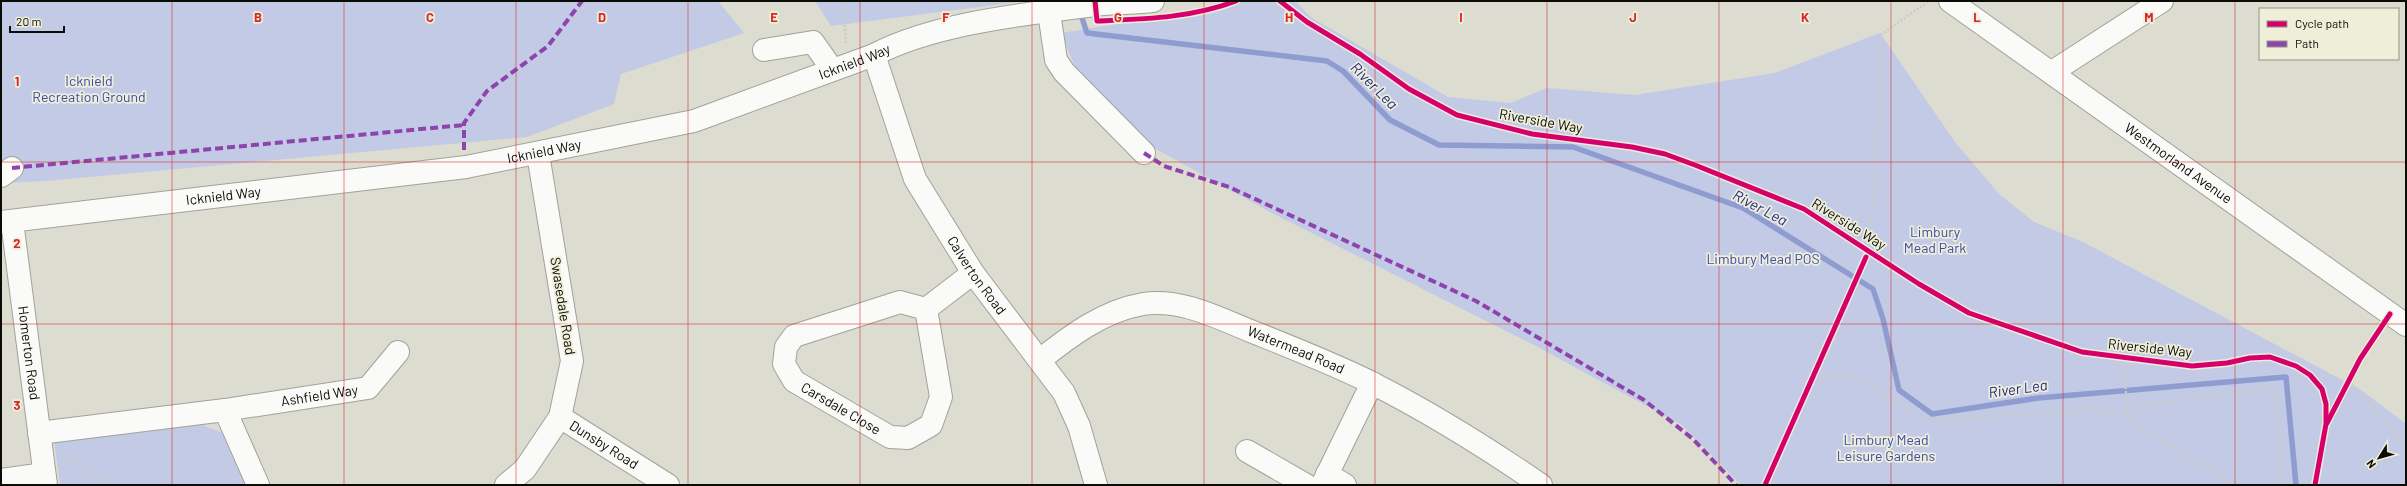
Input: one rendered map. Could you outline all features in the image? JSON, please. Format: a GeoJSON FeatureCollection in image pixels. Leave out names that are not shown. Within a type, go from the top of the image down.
{"type":"FeatureCollection","features":[{"type":"Feature","properties":{"kind":"street","name":"Icknield Way"},"geometry":{"type":"LineString","coordinates":[[6,221],[466,167],[538,154],[694,121],[874,55],[894,44],[970,24],[1096,4],[1153,1]]}},
{"type":"Feature","properties":{"kind":"street","name":"Westmorland Avenue"},"geometry":{"type":"LineString","coordinates":[[1950,1],[2402,317]]}},
{"type":"Feature","properties":{"kind":"street"},"geometry":{"type":"LineString","coordinates":[[2052,72],[2162,1]]}},
{"type":"Feature","properties":{"kind":"street"},"geometry":{"type":"LineString","coordinates":[[1049,12],[1056,60],[1064,72],[1144,153]]}},
{"type":"Feature","properties":{"kind":"street"},"geometry":{"type":"LineString","coordinates":[[764,50],[813,42],[840,67]]}},
{"type":"Feature","properties":{"kind":"street","name":"Calverton Road"},"geometry":{"type":"LineString","coordinates":[[874,55],[915,180],[973,273],[1064,393],[1079,426],[1096,485]]}},
{"type":"Feature","properties":{"kind":"street","name":"Swasedale Road"},"geometry":{"type":"LineString","coordinates":[[506,485],[525,469],[560,417],[572,361],[538,154]]}},
{"type":"Feature","properties":{"kind":"street","name":"Homerton Road"},"geometry":{"type":"LineString","coordinates":[[6,221],[40,436],[45,480]]}},
{"type":"Feature","properties":{"kind":"street"},"geometry":{"type":"LineString","coordinates":[[926,309],[973,273]]}},
{"type":"Feature","properties":{"kind":"street","name":"Carsdale Close"},"geometry":{"type":"LineString","coordinates":[[900,302],[926,309],[941,397],[931,425],[908,438],[890,438],[794,381],[784,364],[786,347],[794,336],[900,302]]}},
{"type":"Feature","properties":{"kind":"street","name":"Watermead Road"},"geometry":{"type":"LineString","coordinates":[[1040,360],[1074,334],[1105,316],[1142,304],[1173,303],[1206,314],[1276,342],[1372,383],[1444,423],[1541,485]]}},
{"type":"Feature","properties":{"kind":"street","name":"Ashfield Way"},"geometry":{"type":"LineString","coordinates":[[40,436],[368,388],[398,352]]}},
{"type":"Feature","properties":{"kind":"street"},"geometry":{"type":"LineString","coordinates":[[1331,481],[1372,383]]}},
{"type":"Feature","properties":{"kind":"street"},"geometry":{"type":"LineString","coordinates":[[225,410],[258,485]]}},
{"type":"Feature","properties":{"kind":"street","name":"Dunsby Road"},"geometry":{"type":"LineString","coordinates":[[560,417],[668,485]]}},
{"type":"Feature","properties":{"kind":"street"},"geometry":{"type":"LineString","coordinates":[[1247,451],[1306,485]]}},
{"type":"Feature","properties":{"kind":"street"},"geometry":{"type":"LineString","coordinates":[[1,480],[45,480]]}},
{"type":"Feature","properties":{"kind":"path"},"geometry":{"type":"LineString","coordinates":[[840,67],[843,1]]}},
{"type":"Feature","properties":{"kind":"path"},"geometry":{"type":"LineString","coordinates":[[1862,263],[1869,251],[1877,175],[1879,36],[1929,1]]}},
{"type":"Feature","properties":{"kind":"path"},"geometry":{"type":"LineString","coordinates":[[2109,356],[2124,370],[2128,418]]}},
{"type":"Feature","properties":{"kind":"path"},"geometry":{"type":"LineString","coordinates":[[2124,370],[2138,359]]}},
{"type":"Feature","properties":{"kind":"path"},"geometry":{"type":"LineString","coordinates":[[1806,390],[1812,376]]}},
{"type":"Feature","properties":{"kind":"path"},"geometry":{"type":"LineString","coordinates":[[2352,376],[2348,384],[2390,426],[2406,454]]}},
{"type":"Feature","properties":{"kind":"path"},"geometry":{"type":"LineString","coordinates":[[1809,383],[1822,378],[1852,377],[1873,386],[1919,417],[1941,420],[2093,409],[2122,414],[2233,485]]}},
{"type":"Feature","properties":{"kind":"path"},"geometry":{"type":"LineString","coordinates":[[2127,407],[2272,388],[2276,400],[2283,485]]}},
{"type":"Feature","properties":{"kind":"path"},"geometry":{"type":"LineString","coordinates":[[40,436],[111,485]]}},
{"type":"Feature","properties":{"kind":"green space","name":"Icknield Recreation Ground"},"geometry":{"type":"Polygon","coordinates":[[[1,1],[718,1],[744,33],[621,74],[614,104],[527,137],[46,181],[1,183],[1,1]]]}},
{"type":"Feature","properties":{"kind":"green space"},"geometry":{"type":"Polygon","coordinates":[[[815,1],[1026,1],[831,26],[815,1]]]}},
{"type":"Feature","properties":{"kind":"green space","name":"Limbury Mead POS"},"geometry":{"type":"Polygon","coordinates":[[[1223,1],[1295,1],[1312,18],[1448,97],[1511,103],[1547,88],[1635,95],[1775,73],[1880,33],[1955,142],[1999,194],[2034,222],[2083,242],[2361,390],[2406,424],[2406,485],[1741,485],[1682,425],[1532,344],[1272,213],[1154,148],[1079,76],[1061,33],[1185,13],[1223,1]]]}},
{"type":"Feature","properties":{"kind":"green space"},"geometry":{"type":"Polygon","coordinates":[[[192,421],[228,435],[250,485],[60,485],[54,440],[192,421]]]}},
{"type":"Feature","properties":{"kind":"waterway","name":"River Lea"},"geometry":{"type":"LineString","coordinates":[[1080,12],[1087,33],[1327,61],[1343,71],[1390,120],[1439,145],[1573,147],[1743,208],[1873,289],[1883,319],[1899,390],[1932,414],[2038,398],[2286,377],[2296,485]]}},
{"type":"Feature","properties":{"kind":"marked path"},"geometry":{"type":"LineString","coordinates":[[464,150],[464,123],[487,91],[548,46],[582,1]]}},
{"type":"Feature","properties":{"kind":"marked path"},"geometry":{"type":"LineString","coordinates":[[12,168],[464,125]]}},
{"type":"Feature","properties":{"kind":"marked path"},"geometry":{"type":"LineString","coordinates":[[1144,153],[1164,166],[1229,187],[1476,301],[1644,400],[1693,439],[1736,485]]}},
{"type":"Feature","properties":{"kind":"cycle path"},"geometry":{"type":"LineString","coordinates":[[1095,1],[1097,21],[1168,17],[1202,11],[1236,1]]}},
{"type":"Feature","properties":{"kind":"cycle path","name":"Riverside Way"},"geometry":{"type":"LineString","coordinates":[[1280,1],[1307,22],[1360,54],[1409,89],[1457,115],[1532,134],[1632,147],[1665,154],[1695,165],[1804,209],[1919,284],[1969,313],[2082,352],[2192,366],[2227,363],[2250,358],[2270,357],[2296,366],[2310,375],[2322,389],[2326,404],[2326,424],[2315,485]]}},
{"type":"Feature","properties":{"kind":"cycle path"},"geometry":{"type":"LineString","coordinates":[[1765,485],[1866,257]]}},
{"type":"Feature","properties":{"kind":"cycle path"},"geometry":{"type":"LineString","coordinates":[[2327,423],[2360,359],[2390,314]]}},
{"type":"Feature","properties":{"kind":"park label","name":"Limbury Mead Park"},"geometry":{"type":"Point","coordinates":[1935,240]}},
{"type":"Feature","properties":{"kind":"park label","name":"Limbury Mead Leisure Gardens"},"geometry":{"type":"Point","coordinates":[1886,448]}}]}
